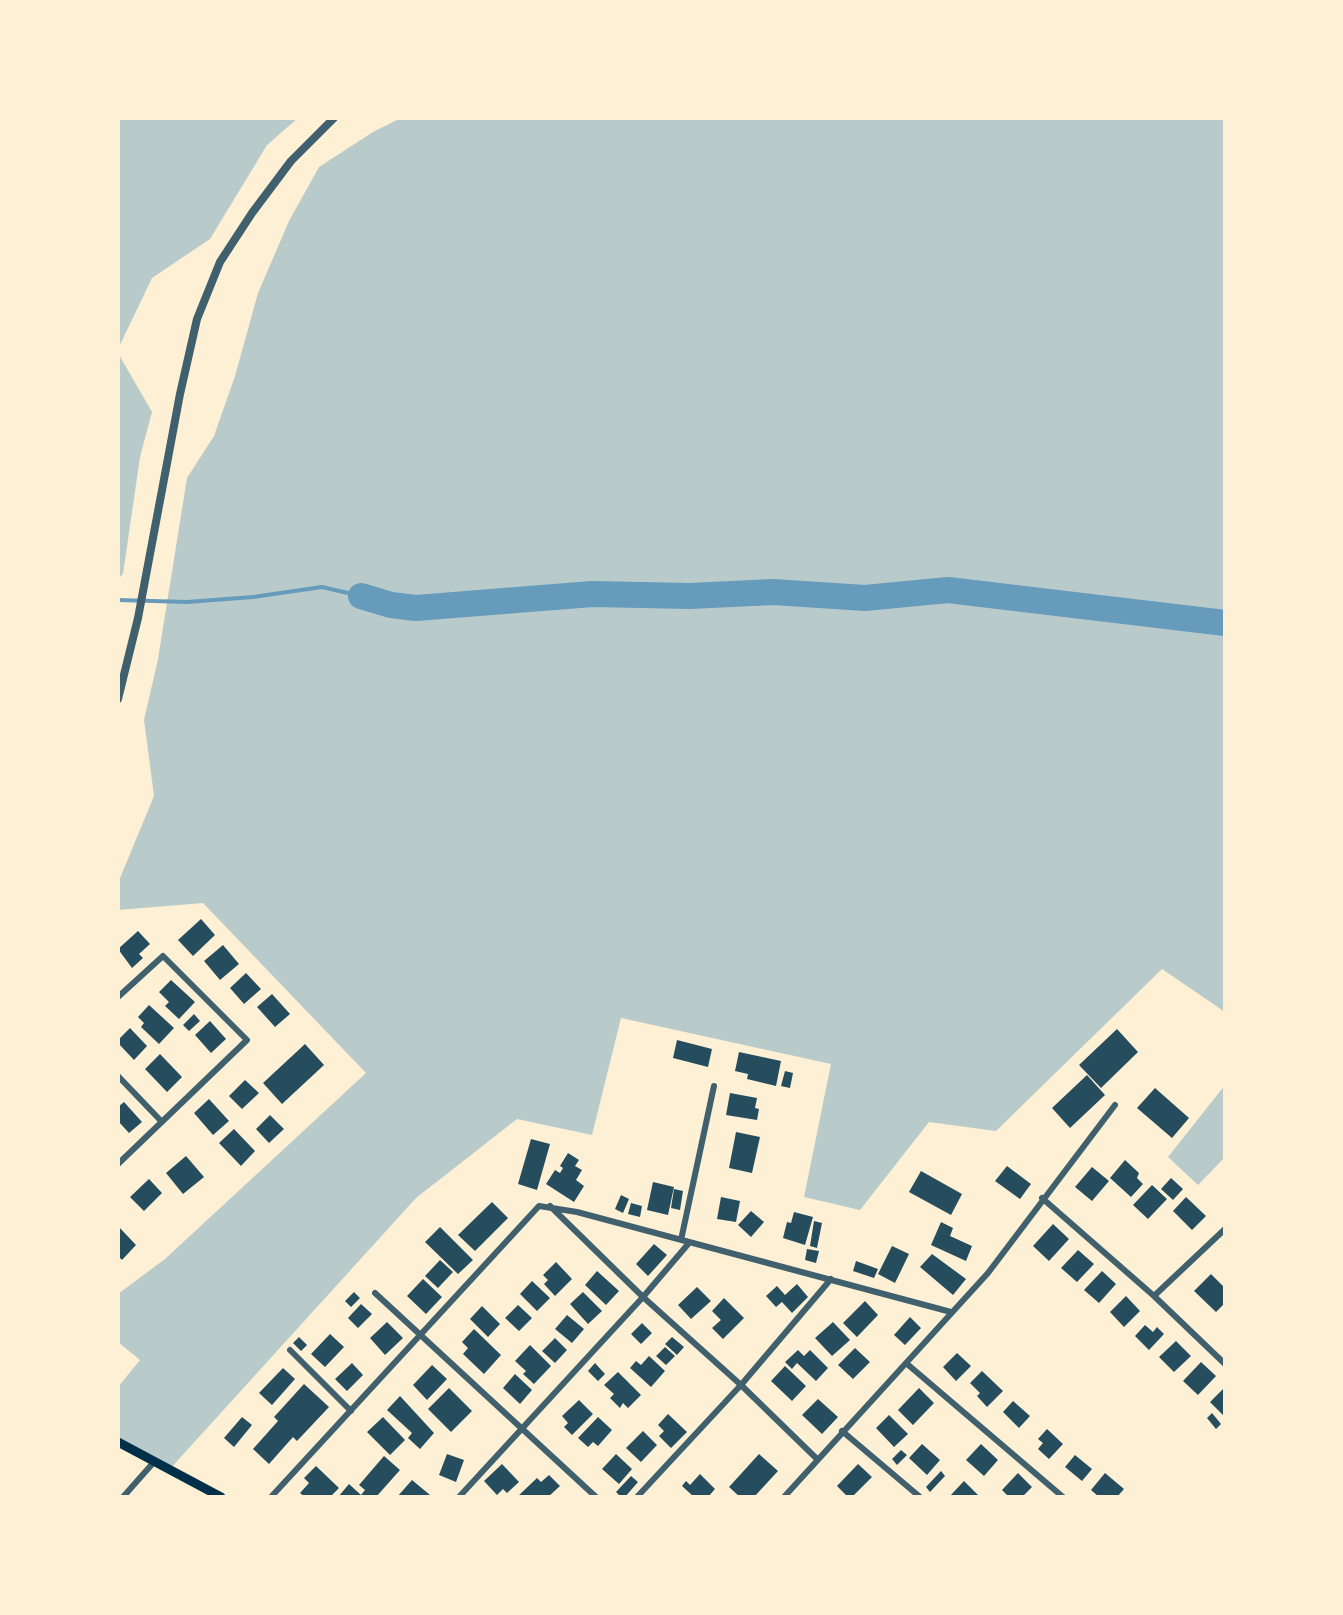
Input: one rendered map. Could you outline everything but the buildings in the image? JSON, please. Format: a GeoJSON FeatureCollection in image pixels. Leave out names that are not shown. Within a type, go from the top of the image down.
{"type":"FeatureCollection","features":[{"type":"Feature","properties":{"kind":"main road"},"geometry":{"type":"LineString","coordinates":[[118,1442],[221,1497]]}},
{"type":"Feature","properties":{"kind":"street"},"geometry":{"type":"LineString","coordinates":[[118,699],[138,618],[197,319],[220,262],[252,213],[291,161],[334,118]]}},
{"type":"Feature","properties":{"kind":"street"},"geometry":{"type":"LineString","coordinates":[[118,997],[163,956],[247,1040],[118,1164]]}},
{"type":"Feature","properties":{"kind":"street"},"geometry":{"type":"LineString","coordinates":[[118,1076],[162,1122]]}},
{"type":"Feature","properties":{"kind":"street"},"geometry":{"type":"LineString","coordinates":[[681,1240],[714,1086]]}},
{"type":"Feature","properties":{"kind":"street"},"geometry":{"type":"LineString","coordinates":[[784,1497],[988,1273],[1115,1105]]}},
{"type":"Feature","properties":{"kind":"street"},"geometry":{"type":"LineString","coordinates":[[1042,1198],[1154,1296],[1225,1364]]}},
{"type":"Feature","properties":{"kind":"street"},"geometry":{"type":"LineString","coordinates":[[271,1497],[539,1206],[550,1206],[951,1312]]}},
{"type":"Feature","properties":{"kind":"street"},"geometry":{"type":"LineString","coordinates":[[550,1206],[817,1459]]}},
{"type":"Feature","properties":{"kind":"street"},"geometry":{"type":"LineString","coordinates":[[1154,1296],[1225,1229]]}},
{"type":"Feature","properties":{"kind":"street"},"geometry":{"type":"LineString","coordinates":[[459,1497],[689,1243]]}},
{"type":"Feature","properties":{"kind":"street"},"geometry":{"type":"LineString","coordinates":[[637,1497],[741,1385],[831,1279]]}},
{"type":"Feature","properties":{"kind":"street"},"geometry":{"type":"LineString","coordinates":[[375,1293],[596,1497]]}},
{"type":"Feature","properties":{"kind":"street"},"geometry":{"type":"LineString","coordinates":[[290,1350],[351,1411]]}},
{"type":"Feature","properties":{"kind":"street"},"geometry":{"type":"LineString","coordinates":[[906,1363],[1063,1497]]}},
{"type":"Feature","properties":{"kind":"street"},"geometry":{"type":"LineString","coordinates":[[842,1431],[920,1497]]}},
{"type":"Feature","properties":{"kind":"street"},"geometry":{"type":"LineString","coordinates":[[123,1497],[154,1462]]}},
{"type":"Feature","properties":{"kind":"shaded area"},"geometry":{"type":"Polygon","coordinates":[[[118,118],[298,118],[267,145],[210,239],[152,278],[118,349],[118,118]]]}},
{"type":"Feature","properties":{"kind":"shaded area"},"geometry":{"type":"Polygon","coordinates":[[[401,118],[1225,118],[1225,1012],[1162,969],[996,1131],[929,1122],[860,1210],[804,1197],[831,1064],[621,1018],[592,1135],[517,1119],[416,1198],[169,1470],[118,1442],[118,1387],[140,1360],[118,1342],[118,1294],[165,1259],[366,1073],[203,903],[118,910],[118,883],[154,796],[144,720],[158,659],[187,478],[214,436],[235,376],[258,293],[289,221],[319,167],[401,118]]]}},
{"type":"Feature","properties":{"kind":"shaded area"},"geometry":{"type":"Polygon","coordinates":[[[118,353],[152,412],[140,457],[123,574],[118,579],[118,353]]]}},
{"type":"Feature","properties":{"kind":"shaded area"},"geometry":{"type":"Polygon","coordinates":[[[1225,1085],[1225,1157],[1198,1185],[1168,1157],[1225,1085]]]}},
{"type":"Feature","properties":{"kind":"waterway"},"geometry":{"type":"LineString","coordinates":[[118,600],[187,602],[322,587],[361,596]]}},
{"type":"Feature","properties":{"kind":"waterway"},"geometry":{"type":"LineString","coordinates":[[361,596],[416,608],[592,594],[690,596],[773,592],[865,598],[948,590],[1225,623]]}}]}
